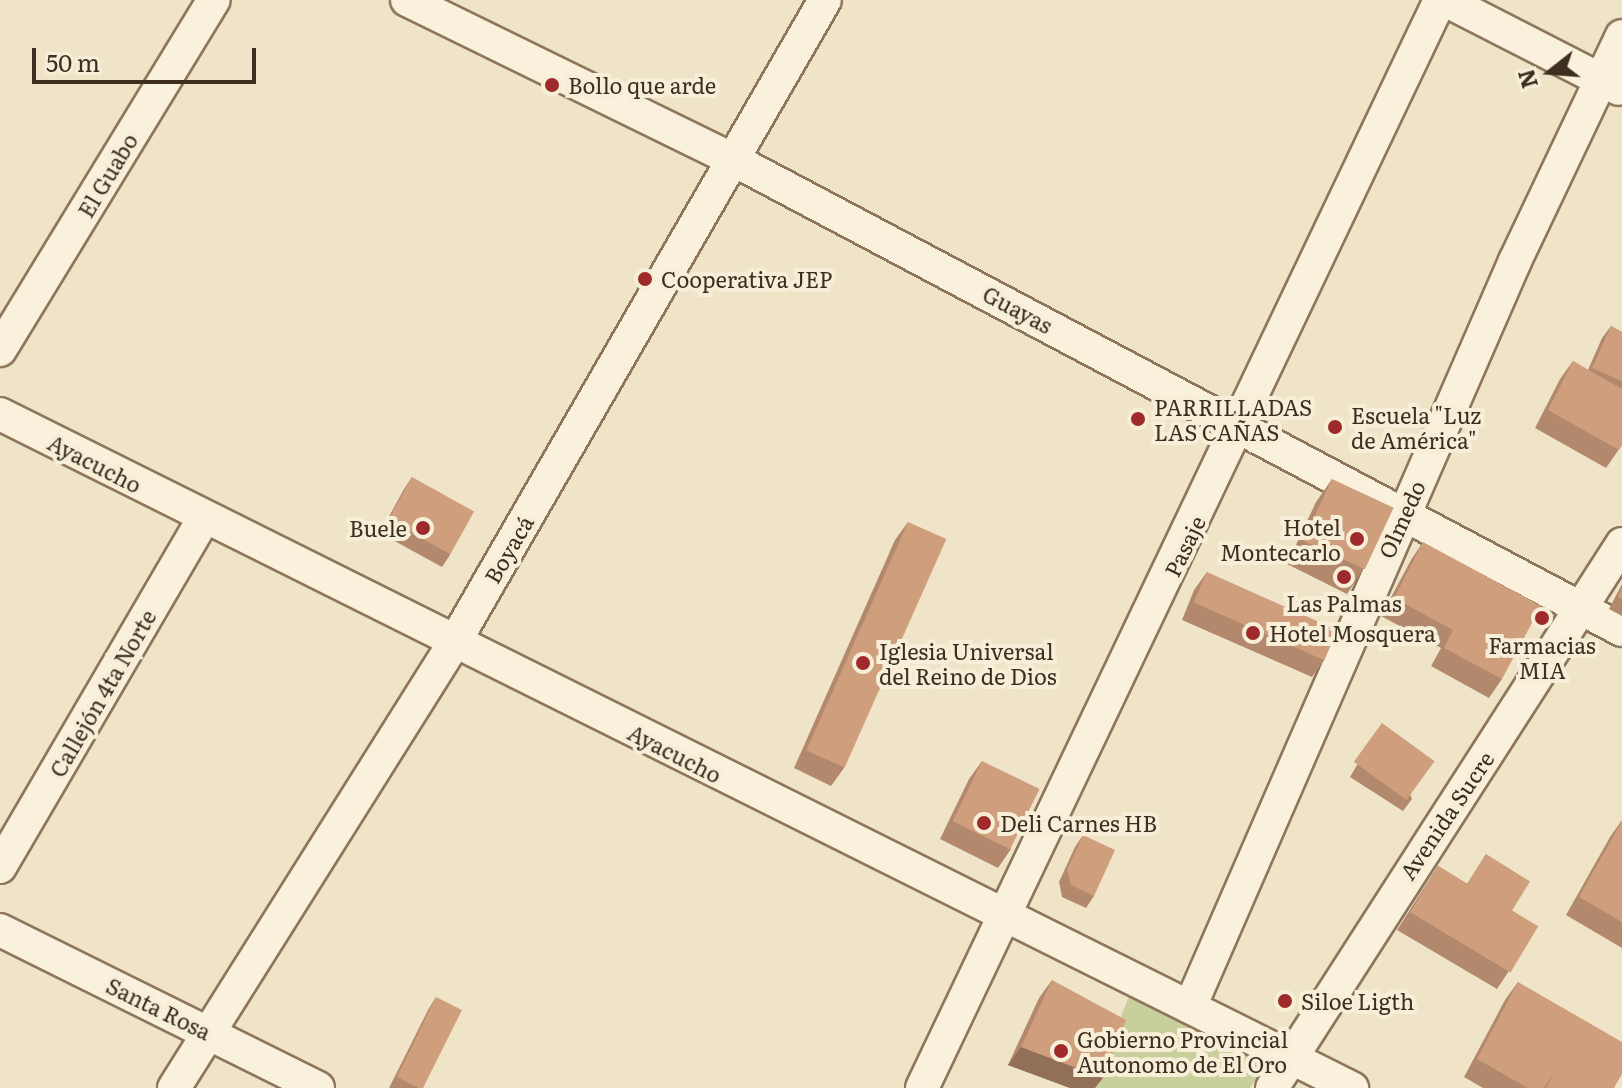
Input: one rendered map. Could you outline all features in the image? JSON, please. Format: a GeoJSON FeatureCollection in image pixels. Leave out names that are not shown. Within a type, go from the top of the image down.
{"type":"FeatureCollection","features":[{"type":"Feature","properties":{"kind":"street","name":"El Guabo"},"geometry":{"type":"LineString","coordinates":[[0,350],[214,0]]}},
{"type":"Feature","properties":{"kind":"street","name":"Guayas"},"geometry":{"type":"LineString","coordinates":[[407,0],[730,158],[1404,511],[1622,630]]}},
{"type":"Feature","properties":{"kind":"street","name":"Boyacá"},"geometry":{"type":"LineString","coordinates":[[174,1088],[454,643],[730,158],[825,0]]}},
{"type":"Feature","properties":{"kind":"street"},"geometry":{"type":"LineString","coordinates":[[1443,0],[1612,86]]}},
{"type":"Feature","properties":{"kind":"street","name":"Pasaje"},"geometry":{"type":"LineString","coordinates":[[922,1088],[1242,426],[1443,0]]}},
{"type":"Feature","properties":{"kind":"street","name":"Olmedo"},"geometry":{"type":"LineString","coordinates":[[1190,1007],[1404,511],[1612,86],[1622,36]]}},
{"type":"Feature","properties":{"kind":"street","name":"Ayacucho"},"geometry":{"type":"LineString","coordinates":[[0,414],[1005,919],[1352,1088]]}},
{"type":"Feature","properties":{"kind":"street","name":"Callejón 4ta Norte"},"geometry":{"type":"LineString","coordinates":[[0,867],[204,518]]}},
{"type":"Feature","properties":{"kind":"street","name":"Avenida Sucre"},"geometry":{"type":"LineString","coordinates":[[1272,1088],[1622,544]]}},
{"type":"Feature","properties":{"kind":"street","name":"Santa Rosa"},"geometry":{"type":"LineString","coordinates":[[0,930],[318,1088]]}},
{"type":"Feature","properties":{"kind":"green space"},"geometry":{"type":"Polygon","coordinates":[[[1130,994],[1264,1065],[1250,1088],[1093,1088],[1130,994]]]}},
{"type":"Feature","properties":{"kind":"building"},"geometry":{"type":"Polygon","coordinates":[[[1611,326],[1622,332],[1622,381],[1592,368],[1611,326]]]}},
{"type":"Feature","properties":{"kind":"building"},"geometry":{"type":"Polygon","coordinates":[[[1573,361],[1622,389],[1622,445],[1619,450],[1548,410],[1573,361]]]}},
{"type":"Feature","properties":{"kind":"building","name":"Buele"},"geometry":{"type":"Polygon","coordinates":[[[412,477],[474,511],[450,554],[388,520],[412,477]]]}},
{"type":"Feature","properties":{"kind":"building"},"geometry":{"type":"Polygon","coordinates":[[[1332,479],[1394,508],[1365,569],[1303,541],[1332,479]]]}},
{"type":"Feature","properties":{"kind":"building","name":"Iglesia Universal del Reino de Dios"},"geometry":{"type":"Polygon","coordinates":[[[908,522],[946,539],[845,767],[806,750],[908,522]]]}},
{"type":"Feature","properties":{"kind":"building"},"geometry":{"type":"Polygon","coordinates":[[[1423,542],[1541,606],[1502,679],[1444,648],[1453,630],[1394,598],[1423,542]]]}},
{"type":"Feature","properties":{"kind":"building"},"geometry":{"type":"Polygon","coordinates":[[[1207,572],[1338,630],[1324,660],[1194,602],[1207,572]]]}},
{"type":"Feature","properties":{"kind":"building"},"geometry":{"type":"Polygon","coordinates":[[[1382,723],[1435,761],[1406,800],[1354,762],[1382,723]]]}},
{"type":"Feature","properties":{"kind":"building","name":"Deli Carnes HB"},"geometry":{"type":"Polygon","coordinates":[[[982,761],[1040,789],[1010,849],[953,821],[982,761]]]}},
{"type":"Feature","properties":{"kind":"building"},"geometry":{"type":"Polygon","coordinates":[[[1622,821],[1622,922],[1579,897],[1622,821]]]}},
{"type":"Feature","properties":{"kind":"building"},"geometry":{"type":"Polygon","coordinates":[[[1083,835],[1115,850],[1094,896],[1071,885],[1067,870],[1083,835]]]}},
{"type":"Feature","properties":{"kind":"building"},"geometry":{"type":"Polygon","coordinates":[[[1486,854],[1530,882],[1512,911],[1467,884],[1486,854]]]}},
{"type":"Feature","properties":{"kind":"building"},"geometry":{"type":"Polygon","coordinates":[[[1438,866],[1538,926],[1510,973],[1410,912],[1438,866]]]}},
{"type":"Feature","properties":{"kind":"building","name":"Gobierno Provincial Autonomo de El Oro"},"geometry":{"type":"Polygon","coordinates":[[[1052,980],[1126,1020],[1103,1078],[1021,1047],[1052,980]]]}},
{"type":"Feature","properties":{"kind":"building"},"geometry":{"type":"Polygon","coordinates":[[[1518,982],[1622,1042],[1622,1074],[1614,1088],[1546,1088],[1555,1071],[1544,1088],[1528,1088],[1477,1059],[1518,982]]]}},
{"type":"Feature","properties":{"kind":"building"},"geometry":{"type":"Polygon","coordinates":[[[436,997],[462,1010],[423,1088],[419,1088],[397,1077],[436,997]]]}},
{"type":"Feature","properties":{"kind":"place","name":"Bollo que arde"},"geometry":{"type":"Point","coordinates":[552,85]}},
{"type":"Feature","properties":{"kind":"place","name":"Cooperativa JEP"},"geometry":{"type":"Point","coordinates":[645,279]}},
{"type":"Feature","properties":{"kind":"place","name":"PARRILLADAS LAS CAÑAS"},"geometry":{"type":"Point","coordinates":[1138,419]}},
{"type":"Feature","properties":{"kind":"place","name":"Escuela \"Luz de América\""},"geometry":{"type":"Point","coordinates":[1335,427]}},
{"type":"Feature","properties":{"kind":"place","name":"Buele"},"geometry":{"type":"Point","coordinates":[423,528]}},
{"type":"Feature","properties":{"kind":"place","name":"Hotel Montecarlo"},"geometry":{"type":"Point","coordinates":[1357,539]}},
{"type":"Feature","properties":{"kind":"place","name":"Las Palmas"},"geometry":{"type":"Point","coordinates":[1344,577]}},
{"type":"Feature","properties":{"kind":"place","name":"Farmacias MIA"},"geometry":{"type":"Point","coordinates":[1542,618]}},
{"type":"Feature","properties":{"kind":"place","name":"Hotel Mosquera"},"geometry":{"type":"Point","coordinates":[1253,633]}},
{"type":"Feature","properties":{"kind":"place","name":"Iglesia Universal del Reino de Dios"},"geometry":{"type":"Point","coordinates":[863,663]}},
{"type":"Feature","properties":{"kind":"place","name":"Deli Carnes HB"},"geometry":{"type":"Point","coordinates":[984,823]}},
{"type":"Feature","properties":{"kind":"place","name":"Siloe Ligth"},"geometry":{"type":"Point","coordinates":[1285,1001]}},
{"type":"Feature","properties":{"kind":"place","name":"Gobierno Provincial Autonomo de El Oro"},"geometry":{"type":"Point","coordinates":[1061,1051]}}]}
